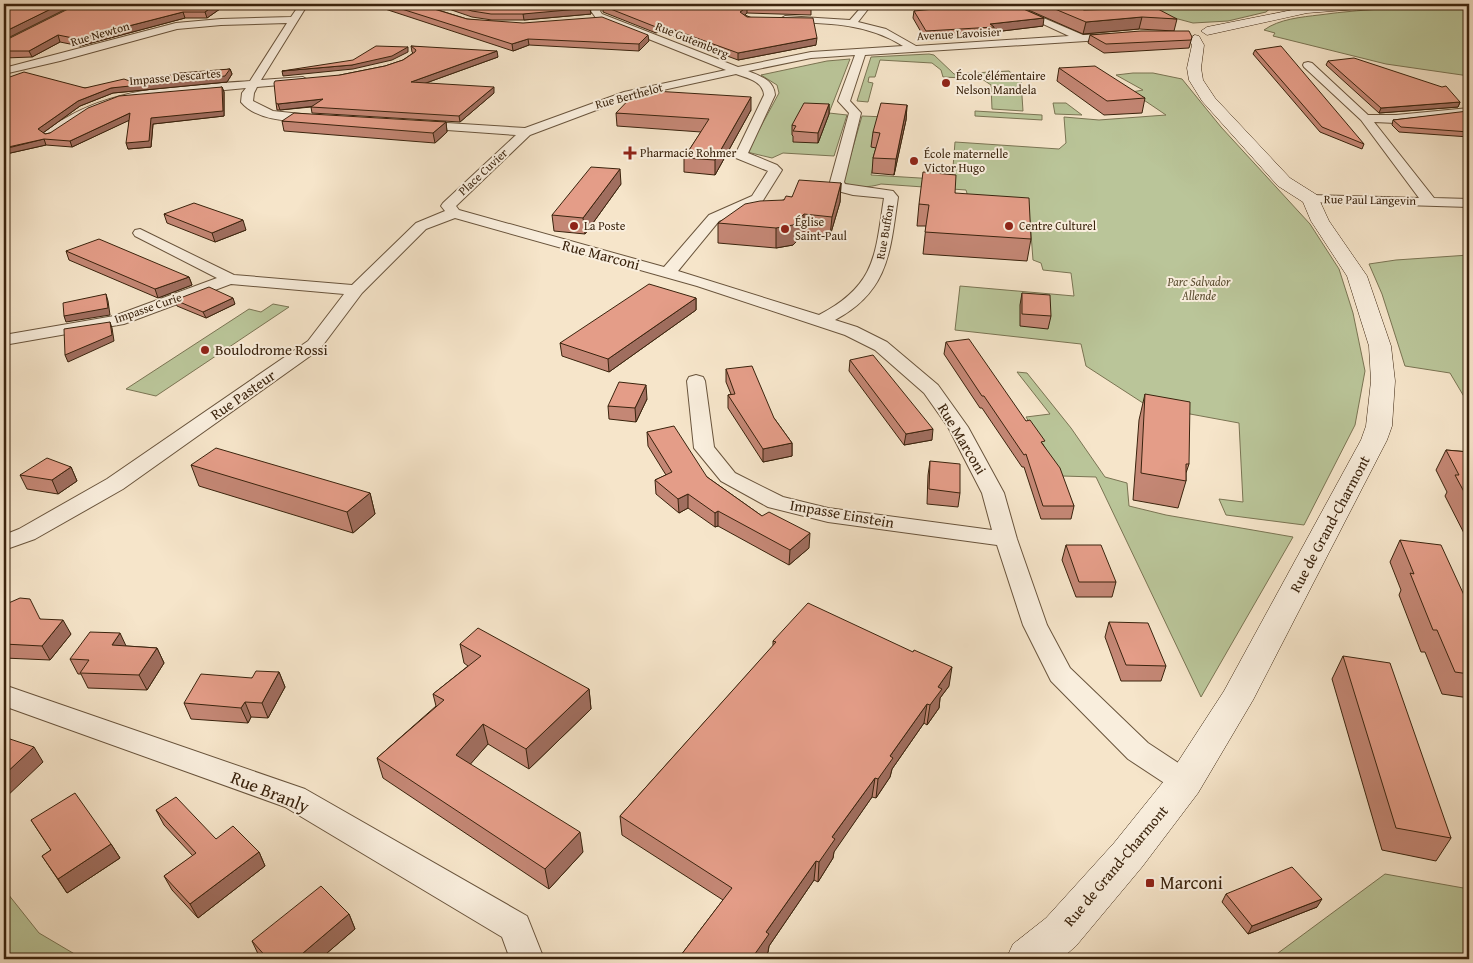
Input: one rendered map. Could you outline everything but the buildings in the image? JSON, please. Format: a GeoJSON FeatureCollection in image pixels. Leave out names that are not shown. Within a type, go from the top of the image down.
{"type":"FeatureCollection","features":[{"type":"Feature","properties":{"kind":"street"},"geometry":{"type":"LineString","coordinates":[[304,4],[248,93],[247,102],[253,108],[283,116],[329,119]]}},
{"type":"Feature","properties":{"kind":"street"},"geometry":{"type":"LineString","coordinates":[[601,4],[595,11],[604,18]]}},
{"type":"Feature","properties":{"kind":"street"},"geometry":{"type":"LineString","coordinates":[[852,22],[868,4]]}},
{"type":"Feature","properties":{"kind":"street"},"geometry":{"type":"LineString","coordinates":[[1004,4],[1083,39]]}},
{"type":"Feature","properties":{"kind":"street"},"geometry":{"type":"LineString","coordinates":[[1221,35],[1224,38],[1219,40],[1195,39],[1187,36],[1185,33],[1207,31],[1306,10],[1348,5],[1384,4]]}},
{"type":"Feature","properties":{"kind":"street"},"geometry":{"type":"LineString","coordinates":[[238,21],[254,9]]}},
{"type":"Feature","properties":{"kind":"street"},"geometry":{"type":"LineString","coordinates":[[1207,31],[1221,35],[1275,16]]}},
{"type":"Feature","properties":{"kind":"street"},"geometry":{"type":"LineString","coordinates":[[586,20],[604,18]]}},
{"type":"Feature","properties":{"kind":"street","name":"Rue Gutemberg"},"geometry":{"type":"LineString","coordinates":[[604,18],[758,79],[767,85],[770,91],[769,98],[741,155],[775,170],[757,199],[714,218],[668,273]]}},
{"type":"Feature","properties":{"kind":"street"},"geometry":{"type":"LineString","coordinates":[[774,19],[852,22],[877,30],[906,43],[914,49]]}},
{"type":"Feature","properties":{"kind":"street","name":"Rue Newton"},"geometry":{"type":"LineString","coordinates":[[4,71],[56,59],[176,26],[197,23],[293,20]]}},
{"type":"Feature","properties":{"kind":"street","name":"Avenue Lavoisier"},"geometry":{"type":"LineString","coordinates":[[735,71],[810,55],[1129,35]]}},
{"type":"Feature","properties":{"kind":"street"},"geometry":{"type":"LineString","coordinates":[[1195,39],[1198,45],[1194,68],[1196,80],[1209,101],[1284,182],[1311,199]]}},
{"type":"Feature","properties":{"kind":"street"},"geometry":{"type":"LineString","coordinates":[[1194,68],[1211,46]]}},
{"type":"Feature","properties":{"kind":"street","name":"Rue Buffon"},"geometry":{"type":"LineString","coordinates":[[821,321],[854,302],[873,279],[878,266],[891,197],[888,194],[853,191],[839,187],[836,182],[855,114],[844,101],[861,56],[857,52]]}},
{"type":"Feature","properties":{"kind":"street","name":"Rue Paul Langevin"},"geometry":{"type":"LineString","coordinates":[[1308,66],[1365,118],[1429,201]]}},
{"type":"Feature","properties":{"kind":"street","name":"Rue Berthelot"},"geometry":{"type":"LineString","coordinates":[[526,132],[628,94],[735,71]]}},
{"type":"Feature","properties":{"kind":"street","name":"Impasse Descartes"},"geometry":{"type":"LineString","coordinates":[[48,134],[85,110],[118,97],[143,93],[315,79]]}},
{"type":"Feature","properties":{"kind":"street"},"geometry":{"type":"LineString","coordinates":[[1365,118],[1396,119],[1469,111]]}},
{"type":"Feature","properties":{"kind":"street"},"geometry":{"type":"LineString","coordinates":[[404,124],[526,132]]}},
{"type":"Feature","properties":{"kind":"street","name":"Place Cuvier"},"geometry":{"type":"LineString","coordinates":[[454,213],[448,206],[526,132]]}},
{"type":"Feature","properties":{"kind":"street","name":"Rue Paul Langevin"},"geometry":{"type":"LineString","coordinates":[[1311,199],[1469,203]]}},
{"type":"Feature","properties":{"kind":"street","name":"Rue de Grand-Charmont"},"geometry":{"type":"LineString","coordinates":[[1028,959],[1067,925],[1128,855],[1185,782],[1236,700],[1302,580],[1374,440],[1379,426],[1384,381],[1380,346],[1357,276],[1320,221],[1311,199]]}},
{"type":"Feature","properties":{"kind":"street","name":"Rue Marconi"},"geometry":{"type":"LineString","coordinates":[[454,213],[668,273],[851,331],[881,346],[931,389],[958,427],[993,493],[1034,626],[1060,674],[1138,752],[1185,782]]}},
{"type":"Feature","properties":{"kind":"street","name":"Rue Pasteur"},"geometry":{"type":"LineString","coordinates":[[4,543],[27,534],[115,484],[314,345],[356,290],[421,226],[454,213]]}},
{"type":"Feature","properties":{"kind":"street","name":"Impasse Curie"},"geometry":{"type":"LineString","coordinates":[[140,233],[230,279],[324,289],[356,290]]}},
{"type":"Feature","properties":{"kind":"street","name":"Impasse Curie"},"geometry":{"type":"LineString","coordinates":[[4,340],[118,320],[230,279]]}},
{"type":"Feature","properties":{"kind":"street","name":"Impasse Einstein"},"geometry":{"type":"LineString","coordinates":[[696,381],[704,448],[728,477],[776,502],[828,514],[1006,539]]}},
{"type":"Feature","properties":{"kind":"street","name":"Rue Branly"},"geometry":{"type":"LineString","coordinates":[[4,695],[295,798],[515,927],[527,959]]}},
{"type":"Feature","properties":{"kind":"green space"},"geometry":{"type":"Polygon","coordinates":[[[1092,4],[1294,4],[1273,6],[1266,12],[1228,21],[1193,23],[1167,16],[1121,15],[1092,4]]]}},
{"type":"Feature","properties":{"kind":"green space"},"geometry":{"type":"Polygon","coordinates":[[[1469,7],[1469,76],[1386,64],[1273,36],[1275,33],[1264,30],[1277,23],[1291,19],[1338,13],[1394,8],[1469,7]]]}},
{"type":"Feature","properties":{"kind":"green space"},"geometry":{"type":"Polygon","coordinates":[[[934,55],[954,74],[1009,71],[1021,81],[1023,111],[992,109],[991,85],[982,79],[943,77],[941,70],[932,63],[880,60],[875,77],[869,77],[868,82],[873,83],[868,102],[857,101],[871,57],[934,55]]]}},
{"type":"Feature","properties":{"kind":"green space"},"geometry":{"type":"Polygon","coordinates":[[[850,59],[829,113],[847,115],[834,156],[783,153],[772,158],[747,152],[779,93],[777,85],[761,75],[827,61],[850,59]]]}},
{"type":"Feature","properties":{"kind":"green space","name":"Parc Salvador Allende"},"geometry":{"type":"Polygon","coordinates":[[[1153,73],[1182,79],[1221,127],[1310,224],[1339,269],[1353,313],[1365,371],[1355,425],[1304,525],[1226,515],[1219,499],[1243,502],[1239,423],[1163,409],[1143,403],[1086,366],[1081,344],[955,330],[960,286],[1074,296],[1071,273],[1043,270],[1041,263],[1033,260],[1030,220],[968,197],[966,190],[881,184],[862,187],[843,182],[862,116],[886,117],[872,147],[878,148],[871,175],[952,180],[955,142],[1059,149],[1066,143],[1064,117],[1099,120],[1166,115],[1132,92],[1143,90],[1116,75],[1153,73]]]}},
{"type":"Feature","properties":{"kind":"green space"},"geometry":{"type":"Polygon","coordinates":[[[1053,103],[1066,103],[1082,115],[1055,114],[1053,103]]]}},
{"type":"Feature","properties":{"kind":"green space"},"geometry":{"type":"Polygon","coordinates":[[[975,111],[1042,115],[1042,120],[975,116],[975,111]]]}},
{"type":"Feature","properties":{"kind":"green space"},"geometry":{"type":"Polygon","coordinates":[[[1469,255],[1469,405],[1450,373],[1405,366],[1382,294],[1369,264],[1396,260],[1469,255]]]}},
{"type":"Feature","properties":{"kind":"green space","name":"Boulodrome Rossi"},"geometry":{"type":"Polygon","coordinates":[[[273,304],[289,307],[156,396],[126,389],[249,309],[261,312],[273,304]]]}},
{"type":"Feature","properties":{"kind":"green space"},"geometry":{"type":"Polygon","coordinates":[[[1017,372],[1027,373],[1071,428],[1105,477],[1127,483],[1129,506],[1166,515],[1293,537],[1201,697],[1096,477],[1062,476],[1026,417],[1050,414],[1017,372]]]}},
{"type":"Feature","properties":{"kind":"green space"},"geometry":{"type":"Polygon","coordinates":[[[1385,874],[1469,889],[1469,959],[1270,959],[1385,874]]]}},
{"type":"Feature","properties":{"kind":"green space"},"geometry":{"type":"Polygon","coordinates":[[[4,889],[39,933],[83,959],[4,959],[4,889]]]}},
{"type":"Feature","properties":{"kind":"place","name":"École élémentaire Nelson Mandela"},"geometry":{"type":"Point","coordinates":[946,83]}},
{"type":"Feature","properties":{"kind":"place","name":"Pharmacie Rohmer"},"geometry":{"type":"Point","coordinates":[630,153]}},
{"type":"Feature","properties":{"kind":"place","name":"École maternelle Victor Hugo"},"geometry":{"type":"Point","coordinates":[914,161]}},
{"type":"Feature","properties":{"kind":"place","name":"La Poste"},"geometry":{"type":"Point","coordinates":[574,226]}},
{"type":"Feature","properties":{"kind":"place","name":"Centre Culturel"},"geometry":{"type":"Point","coordinates":[1009,226]}},
{"type":"Feature","properties":{"kind":"place","name":"Église Saint-Paul"},"geometry":{"type":"Point","coordinates":[785,229]}},
{"type":"Feature","properties":{"kind":"place","name":"Boulodrome Rossi"},"geometry":{"type":"Point","coordinates":[205,350]}},
{"type":"Feature","properties":{"kind":"place","name":"Marconi"},"geometry":{"type":"Point","coordinates":[1150,883]}}]}
